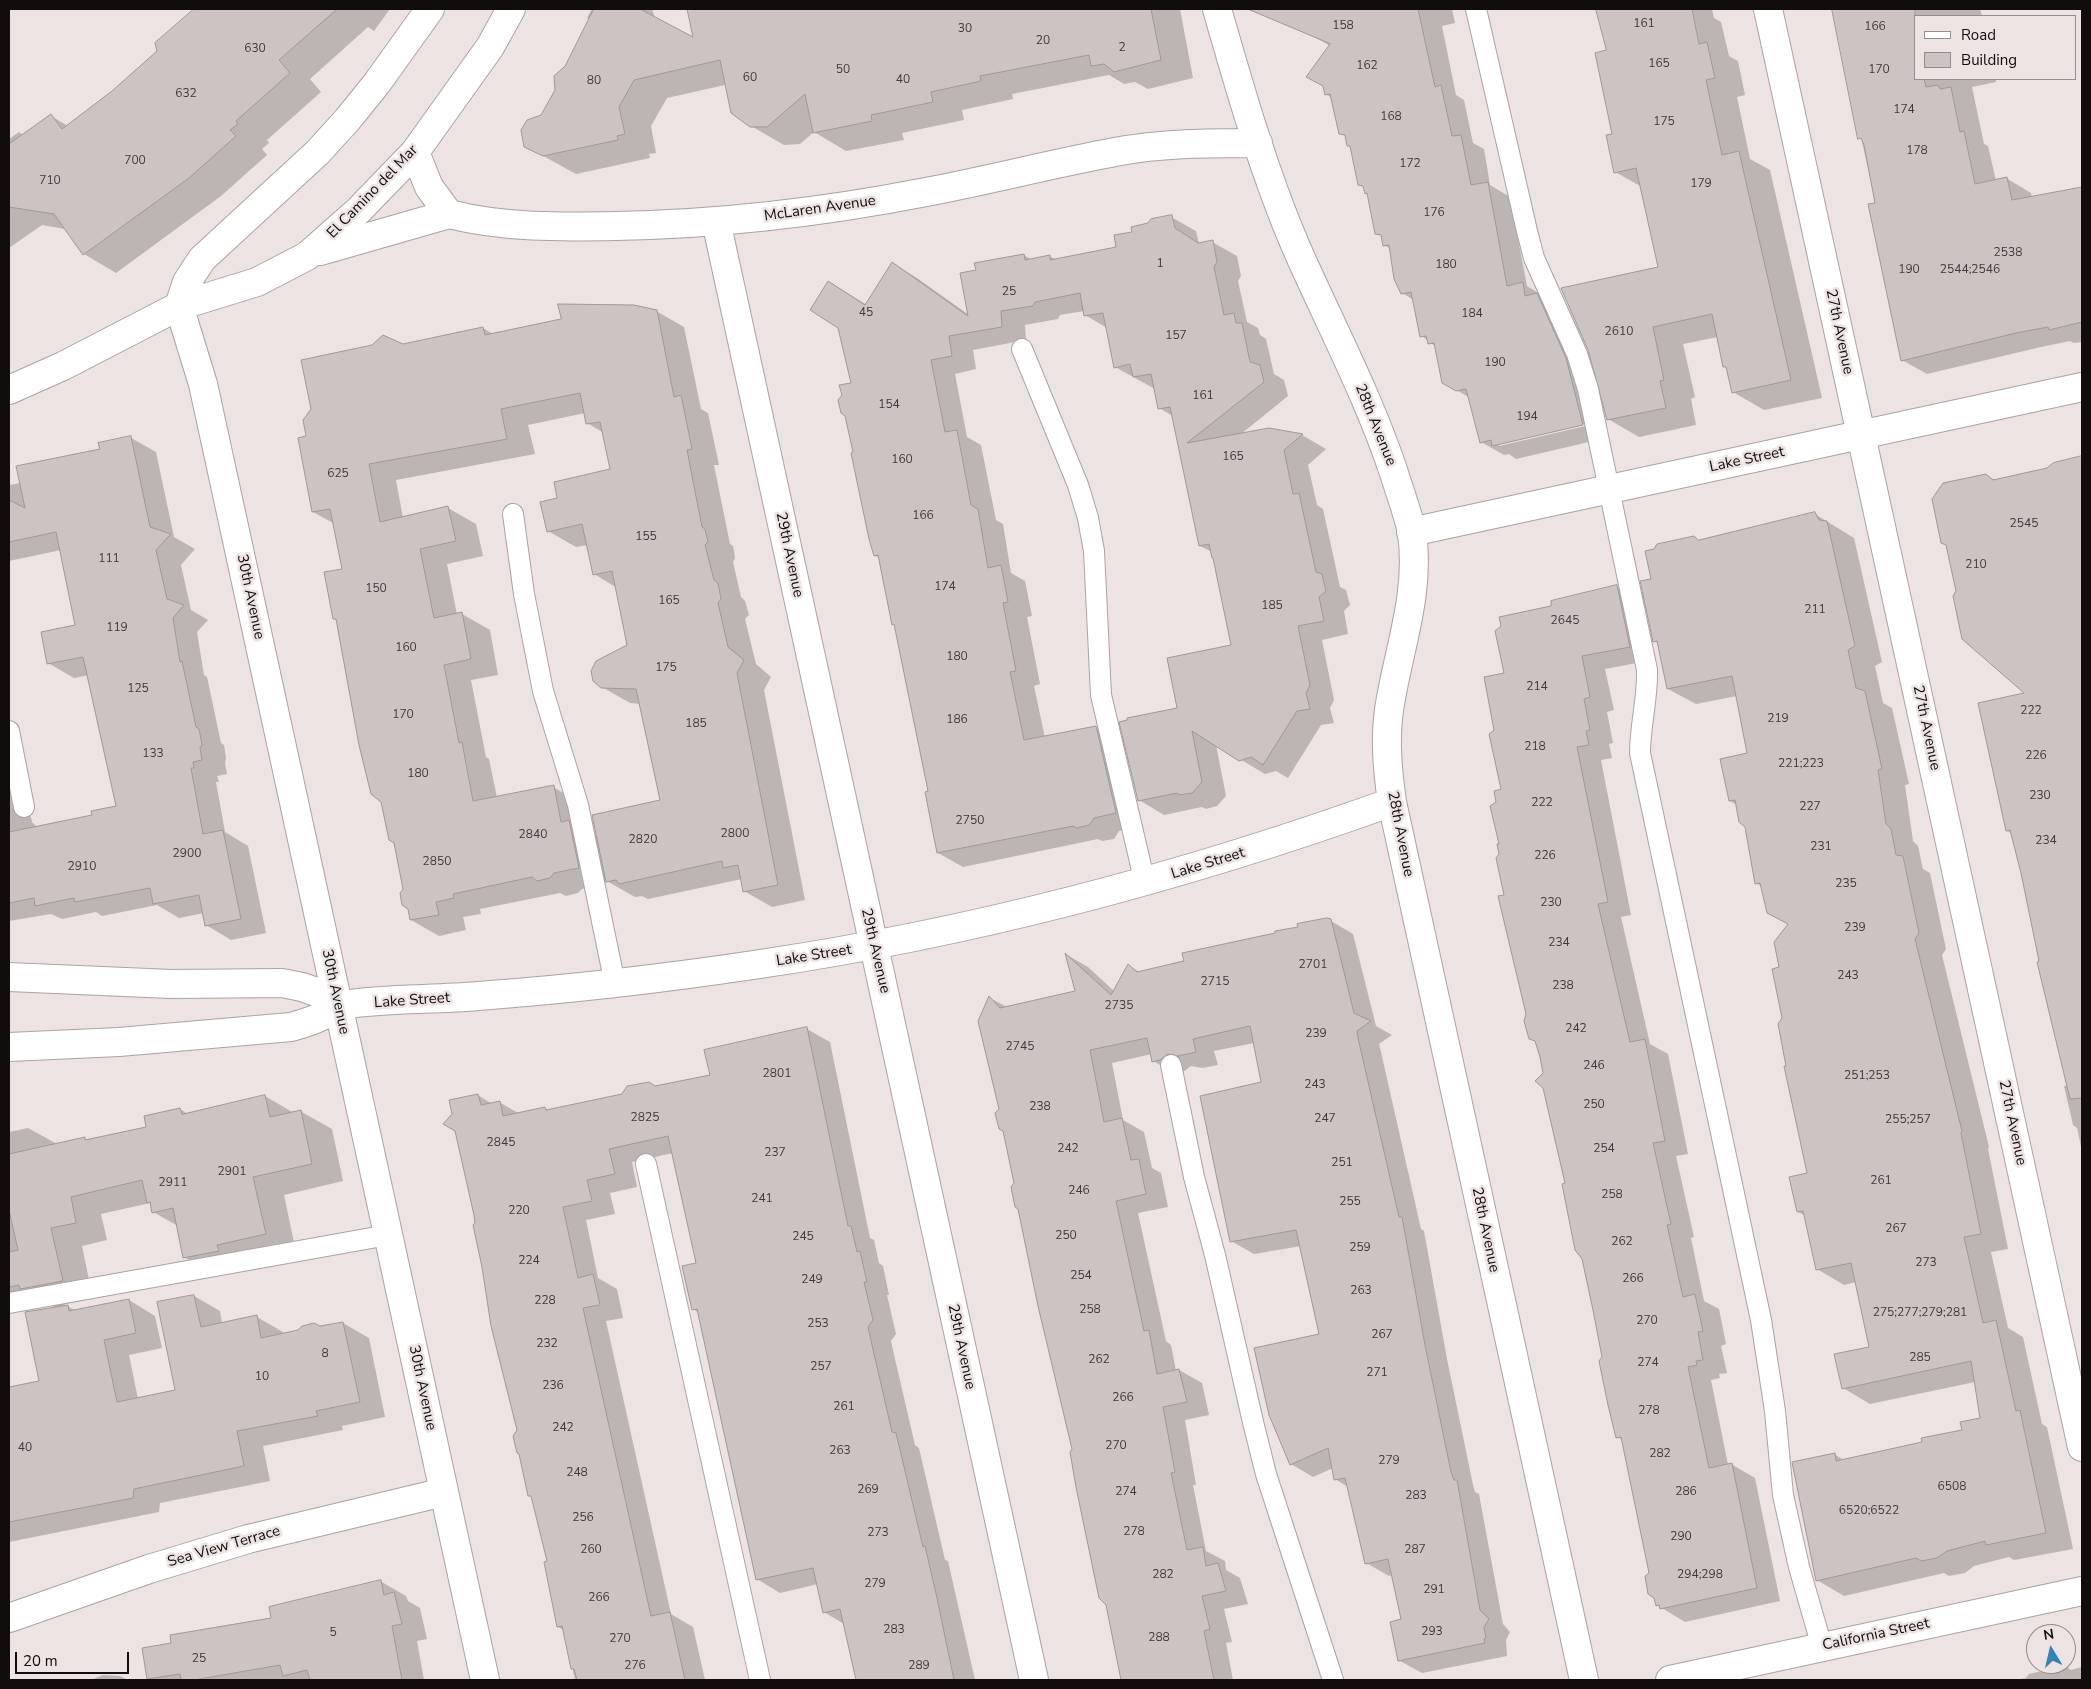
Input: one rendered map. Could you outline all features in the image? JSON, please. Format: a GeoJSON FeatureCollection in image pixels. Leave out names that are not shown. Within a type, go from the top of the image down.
{"type":"FeatureCollection","features":[{"type":"Feature","properties":{"kind":"street"},"geometry":{"type":"LineString","coordinates":[[180,306],[187,282],[202,259],[317,153],[378,83],[430,9]]}},
{"type":"Feature","properties":{"kind":"street","name":"El Camino del Mar"},"geometry":{"type":"LineString","coordinates":[[9,390],[63,366],[180,306],[257,282],[307,256],[353,216],[415,152],[490,47],[511,9]]}},
{"type":"Feature","properties":{"kind":"street","name":"28th Avenue"},"geometry":{"type":"LineString","coordinates":[[1217,9],[1258,143],[1296,245],[1378,429],[1411,532],[1415,566],[1413,596],[1390,700],[1386,733],[1387,766],[1392,802],[1584,1680]]}},
{"type":"Feature","properties":{"kind":"street","name":"27th Avenue"},"geometry":{"type":"LineString","coordinates":[[1768,9],[2082,1447]]}},
{"type":"Feature","properties":{"kind":"street","name":"McLaren Avenue"},"geometry":{"type":"LineString","coordinates":[[449,214],[500,224],[617,226],[716,221],[815,211],[923,193],[1115,152],[1187,144],[1258,143]]}},
{"type":"Feature","properties":{"kind":"street"},"geometry":{"type":"LineString","coordinates":[[307,256],[449,214],[429,187],[415,152]]}},
{"type":"Feature","properties":{"kind":"street","name":"29th Avenue"},"geometry":{"type":"LineString","coordinates":[[716,221],[1034,1680]]}},
{"type":"Feature","properties":{"kind":"street","name":"30th Avenue"},"geometry":{"type":"LineString","coordinates":[[180,306],[203,384],[485,1680]]}},
{"type":"Feature","properties":{"kind":"street","name":"Lake Street"},"geometry":{"type":"LineString","coordinates":[[1411,532],[2082,387]]}},
{"type":"Feature","properties":{"kind":"street","name":"Lake Street"},"geometry":{"type":"LineString","coordinates":[[9,1047],[119,1042],[291,1027],[309,1023],[338,1005],[492,995],[615,984],[874,946],[997,921],[1145,883],[1392,802]]}},
{"type":"Feature","properties":{"kind":"street"},"geometry":{"type":"LineString","coordinates":[[9,977],[171,984],[282,984],[302,987],[319,993],[338,1005]]}},
{"type":"Feature","properties":{"kind":"street","name":"Sea View Terrace"},"geometry":{"type":"LineString","coordinates":[[9,1618],[149,1569],[248,1539],[444,1492]]}},
{"type":"Feature","properties":{"kind":"street","name":"California Street"},"geometry":{"type":"LineString","coordinates":[[1670,1680],[2082,1591]]}},
{"type":"Feature","properties":{"kind":"lane"},"geometry":{"type":"LineString","coordinates":[[1476,9],[1534,258],[1576,354],[1588,389],[1610,489],[1647,670],[1648,693],[1641,725],[1640,753],[1762,1320],[1775,1411],[1783,1495],[1790,1532],[1822,1647]]}},
{"type":"Feature","properties":{"kind":"lane"},"geometry":{"type":"LineString","coordinates":[[1022,349],[1078,485],[1088,518],[1094,551],[1101,695],[1145,883]]}},
{"type":"Feature","properties":{"kind":"lane"},"geometry":{"type":"LineString","coordinates":[[512,514],[524,594],[543,691],[578,805],[615,984]]}},
{"type":"Feature","properties":{"kind":"lane"},"geometry":{"type":"LineString","coordinates":[[9,731],[24,807]]}},
{"type":"Feature","properties":{"kind":"lane"},"geometry":{"type":"LineString","coordinates":[[1171,1065],[1194,1177],[1217,1264],[1266,1474],[1333,1680]]}},
{"type":"Feature","properties":{"kind":"lane"},"geometry":{"type":"LineString","coordinates":[[646,1164],[760,1680]]}},
{"type":"Feature","properties":{"kind":"lane"},"geometry":{"type":"LineString","coordinates":[[9,1303],[388,1235]]}},
{"type":"Feature","properties":{"kind":"building"},"geometry":{"type":"Polygon","coordinates":[[[194,9],[337,9],[279,60],[290,73],[236,121],[238,124],[230,130],[236,136],[189,178],[83,255],[54,214],[9,207],[9,144],[51,114],[62,129],[112,91],[157,51],[155,43],[194,9]]]}},
{"type":"Feature","properties":{"kind":"building"},"geometry":{"type":"Polygon","coordinates":[[[594,9],[640,9],[693,37],[687,9],[1151,9],[1161,60],[1114,72],[1104,64],[1091,66],[1089,55],[980,76],[981,81],[931,92],[933,102],[871,115],[872,121],[813,133],[805,94],[767,127],[750,127],[731,113],[720,60],[634,80],[619,107],[625,134],[617,136],[618,140],[543,156],[524,147],[521,130],[527,120],[541,115],[555,90],[554,76],[565,66],[594,9]]]}},
{"type":"Feature","properties":{"kind":"building"},"geometry":{"type":"Polygon","coordinates":[[[1248,9],[1418,9],[1435,87],[1441,85],[1452,136],[1461,135],[1471,185],[1488,182],[1507,286],[1523,282],[1525,296],[1537,293],[1566,358],[1583,425],[1492,446],[1491,440],[1480,443],[1466,389],[1456,391],[1442,383],[1434,343],[1428,344],[1426,336],[1420,337],[1411,292],[1401,294],[1394,279],[1389,245],[1383,246],[1381,235],[1375,234],[1367,193],[1365,194],[1363,186],[1358,185],[1350,146],[1347,146],[1345,135],[1339,134],[1330,94],[1325,95],[1323,86],[1306,77],[1330,44],[1248,9]]]}},
{"type":"Feature","properties":{"kind":"building"},"geometry":{"type":"Polygon","coordinates":[[[1596,9],[1692,9],[1699,44],[1707,42],[1715,78],[1706,80],[1722,155],[1739,151],[1791,380],[1732,393],[1726,367],[1723,367],[1712,314],[1653,327],[1664,380],[1660,381],[1666,408],[1607,420],[1588,350],[1561,288],[1658,267],[1636,168],[1614,173],[1606,135],[1612,134],[1595,53],[1606,50],[1596,9]]]}},
{"type":"Feature","properties":{"kind":"building"},"geometry":{"type":"Polygon","coordinates":[[[1832,9],[1915,9],[1914,80],[1924,80],[1926,87],[1938,85],[1940,89],[1951,87],[1960,132],[1964,131],[1975,184],[2007,177],[2012,200],[2082,187],[2082,322],[2049,330],[2048,327],[2016,333],[1901,361],[1868,204],[1875,203],[1864,145],[1861,138],[1858,139],[1832,9]]]}},
{"type":"Feature","properties":{"kind":"building"},"geometry":{"type":"Polygon","coordinates":[[[1172,215],[1175,228],[1198,243],[1213,240],[1217,262],[1214,267],[1224,315],[1234,313],[1236,323],[1242,323],[1250,362],[1260,365],[1264,382],[1187,443],[1269,428],[1303,434],[1284,450],[1293,494],[1299,493],[1316,572],[1322,574],[1326,591],[1319,597],[1324,621],[1298,626],[1310,685],[1306,693],[1310,709],[1297,711],[1263,765],[1251,757],[1239,761],[1192,731],[1202,782],[1192,793],[1180,795],[1177,793],[1138,801],[1119,722],[1127,720],[1127,718],[1177,708],[1167,658],[1231,645],[1213,558],[1209,544],[1199,546],[1170,407],[1158,409],[1151,374],[1133,377],[1130,364],[1114,368],[1103,313],[1084,316],[1080,293],[1035,302],[1033,306],[1001,311],[1002,327],[949,336],[952,356],[931,360],[945,432],[957,430],[971,505],[978,509],[988,568],[1001,565],[1008,602],[1003,603],[1016,671],[1010,672],[1024,740],[1096,726],[1116,813],[1094,818],[1089,825],[1077,828],[1073,826],[937,853],[925,792],[928,791],[894,624],[892,625],[878,555],[874,556],[869,539],[845,416],[841,413],[838,400],[842,395],[839,385],[851,383],[838,328],[810,310],[828,281],[865,305],[892,262],[968,316],[960,273],[976,270],[974,263],[1024,254],[1025,260],[1050,255],[1050,260],[1116,247],[1114,235],[1132,232],[1131,227],[1148,223],[1151,219],[1172,215]]]}},
{"type":"Feature","properties":{"kind":"building"},"geometry":{"type":"Polygon","coordinates":[[[558,304],[634,305],[657,310],[674,397],[681,395],[692,449],[687,450],[702,527],[705,529],[708,542],[705,545],[714,580],[718,583],[721,599],[718,603],[728,647],[744,660],[737,673],[778,885],[743,892],[738,865],[723,868],[722,861],[619,884],[616,880],[606,882],[592,815],[660,800],[636,689],[601,688],[593,681],[591,671],[596,661],[627,645],[612,571],[593,575],[582,524],[547,532],[540,502],[557,498],[554,482],[610,469],[600,422],[586,424],[580,393],[501,409],[507,439],[369,464],[380,522],[448,506],[456,541],[420,549],[434,618],[462,612],[471,659],[444,665],[459,743],[462,742],[473,801],[554,785],[561,822],[569,820],[579,868],[554,873],[550,878],[537,881],[532,877],[453,894],[454,898],[436,902],[439,915],[410,920],[408,909],[402,905],[400,893],[403,889],[394,843],[389,840],[381,802],[371,794],[359,745],[336,619],[333,619],[324,572],[342,569],[330,509],[312,512],[298,438],[306,436],[303,420],[311,409],[301,360],[372,345],[383,335],[403,344],[483,327],[485,335],[561,319],[558,304]]]}},
{"type":"Feature","properties":{"kind":"building"},"geometry":{"type":"Polygon","coordinates":[[[131,436],[150,527],[171,534],[156,550],[167,599],[184,605],[173,618],[180,662],[182,661],[196,727],[199,729],[202,744],[200,748],[202,760],[193,762],[194,768],[191,768],[203,834],[223,830],[241,919],[205,926],[199,895],[153,904],[150,888],[75,902],[74,898],[35,906],[34,898],[9,903],[9,832],[92,815],[91,811],[116,806],[83,657],[47,664],[41,632],[75,625],[56,532],[9,542],[9,500],[25,508],[16,466],[100,449],[98,443],[131,436]]]}},
{"type":"Feature","properties":{"kind":"building"},"geometry":{"type":"Polygon","coordinates":[[[2082,456],[2082,1098],[2070,1099],[2037,962],[2039,961],[2021,873],[2010,830],[2006,831],[1978,703],[2024,693],[1962,639],[1953,596],[1956,591],[1946,545],[1941,543],[1932,499],[1943,483],[1986,474],[1993,480],[2047,468],[2053,463],[2082,456]]]}},
{"type":"Feature","properties":{"kind":"building"},"geometry":{"type":"Polygon","coordinates":[[[1815,512],[1819,520],[1827,521],[1855,646],[1848,650],[1856,688],[1865,691],[1882,769],[1878,770],[1886,824],[1891,829],[1896,855],[1903,856],[1919,933],[1915,939],[1962,1131],[1981,1234],[1964,1237],[1983,1323],[1996,1320],[2016,1411],[2020,1410],[2046,1533],[1986,1545],[1985,1541],[1947,1551],[1937,1558],[1921,1561],[1916,1558],[1816,1581],[1792,1462],[1835,1453],[1836,1461],[1922,1442],[1921,1438],[1962,1430],[1960,1422],[1980,1418],[1971,1361],[1842,1389],[1834,1354],[1869,1347],[1851,1263],[1816,1270],[1803,1211],[1797,1212],[1789,1177],[1807,1173],[1784,1066],[1786,1066],[1778,1024],[1782,1018],[1772,969],[1779,967],[1774,942],[1788,924],[1767,913],[1760,883],[1755,884],[1745,827],[1739,822],[1735,800],[1729,801],[1720,759],[1747,753],[1732,676],[1667,689],[1657,641],[1653,642],[1640,581],[1651,579],[1645,551],[1654,549],[1657,544],[1694,536],[1698,540],[1815,512]]]}},
{"type":"Feature","properties":{"kind":"building"},"geometry":{"type":"Polygon","coordinates":[[[1617,585],[1630,647],[1582,656],[1590,697],[1584,699],[1590,730],[1586,731],[1589,745],[1577,747],[1608,902],[1598,904],[1630,1042],[1645,1039],[1665,1141],[1653,1143],[1671,1224],[1667,1225],[1683,1297],[1695,1294],[1703,1331],[1698,1332],[1703,1360],[1696,1361],[1697,1365],[1688,1367],[1709,1468],[1732,1463],[1757,1588],[1660,1609],[1659,1605],[1656,1606],[1654,1598],[1648,1594],[1645,1576],[1649,1573],[1621,1437],[1616,1438],[1608,1405],[1599,1361],[1602,1357],[1582,1259],[1575,1250],[1562,1184],[1565,1183],[1543,1088],[1535,1081],[1543,1073],[1540,1057],[1535,1041],[1529,1039],[1524,1021],[1526,1014],[1498,896],[1504,895],[1496,858],[1499,854],[1497,844],[1499,844],[1490,806],[1496,802],[1494,791],[1501,789],[1489,734],[1494,730],[1484,677],[1504,673],[1495,631],[1501,626],[1499,617],[1551,606],[1551,601],[1617,585]]]}},
{"type":"Feature","properties":{"kind":"building"},"geometry":{"type":"Polygon","coordinates":[[[1327,918],[1331,919],[1354,1013],[1371,1021],[1357,1031],[1358,1038],[1399,1217],[1402,1217],[1425,1345],[1451,1472],[1454,1480],[1457,1480],[1480,1610],[1489,1619],[1484,1627],[1485,1643],[1398,1661],[1390,1622],[1401,1619],[1388,1559],[1365,1564],[1345,1478],[1334,1480],[1328,1448],[1290,1465],[1269,1415],[1254,1348],[1319,1334],[1296,1230],[1230,1242],[1200,1096],[1261,1082],[1250,1026],[1193,1039],[1196,1052],[1178,1056],[1168,1054],[1160,1060],[1152,1062],[1147,1038],[1090,1050],[1104,1122],[1122,1118],[1131,1160],[1139,1159],[1146,1194],[1116,1201],[1144,1331],[1149,1330],[1157,1374],[1179,1369],[1187,1402],[1163,1407],[1175,1472],[1171,1473],[1187,1550],[1203,1547],[1206,1566],[1218,1563],[1226,1591],[1202,1596],[1210,1629],[1204,1631],[1214,1680],[1121,1680],[1106,1605],[1099,1598],[1076,1487],[1070,1452],[1072,1449],[1038,1306],[1018,1209],[1015,1207],[1011,1187],[1014,1183],[1003,1131],[999,1129],[995,1113],[999,1109],[978,1021],[989,996],[1000,1008],[1075,991],[1065,953],[1111,995],[1128,964],[1137,972],[1184,961],[1182,953],[1275,933],[1275,931],[1298,927],[1297,924],[1327,918]]]}},
{"type":"Feature","properties":{"kind":"building"},"geometry":{"type":"Polygon","coordinates":[[[807,1027],[848,1226],[851,1226],[857,1252],[860,1251],[867,1282],[864,1282],[873,1320],[868,1327],[872,1345],[892,1432],[896,1433],[923,1547],[925,1546],[954,1680],[856,1680],[840,1609],[823,1613],[813,1568],[756,1580],[697,1309],[692,1310],[682,1266],[696,1263],[668,1136],[609,1149],[615,1174],[587,1180],[592,1201],[563,1207],[578,1278],[593,1274],[600,1305],[583,1308],[651,1616],[670,1612],[685,1680],[577,1680],[574,1669],[571,1669],[562,1626],[557,1627],[544,1562],[547,1561],[531,1496],[528,1496],[513,1436],[517,1430],[491,1326],[473,1225],[475,1223],[474,1215],[455,1131],[443,1124],[452,1114],[449,1100],[478,1094],[481,1105],[500,1101],[503,1116],[545,1107],[546,1110],[622,1094],[627,1086],[649,1082],[655,1086],[710,1075],[704,1050],[807,1027]]]}},
{"type":"Feature","properties":{"kind":"building"},"geometry":{"type":"Polygon","coordinates":[[[265,1095],[270,1117],[301,1110],[312,1164],[253,1177],[266,1234],[217,1245],[219,1251],[183,1258],[173,1208],[152,1213],[150,1202],[147,1203],[142,1180],[71,1197],[76,1223],[51,1228],[63,1281],[20,1289],[19,1285],[9,1287],[9,1252],[18,1250],[9,1210],[9,1154],[85,1137],[85,1140],[146,1127],[144,1116],[180,1108],[182,1114],[265,1095]]]}},
{"type":"Feature","properties":{"kind":"building"},"geometry":{"type":"Polygon","coordinates":[[[194,1295],[201,1327],[257,1315],[261,1338],[298,1330],[302,1326],[314,1323],[320,1326],[343,1322],[360,1402],[316,1411],[318,1416],[237,1431],[244,1466],[134,1489],[133,1498],[9,1522],[9,1387],[39,1381],[25,1312],[68,1305],[69,1311],[129,1299],[136,1333],[104,1340],[117,1402],[175,1390],[157,1302],[194,1295]]]}},
{"type":"Feature","properties":{"kind":"building"},"geometry":{"type":"Polygon","coordinates":[[[381,1580],[384,1595],[394,1592],[402,1624],[392,1626],[402,1680],[310,1680],[307,1670],[283,1676],[280,1665],[194,1680],[181,1680],[180,1674],[147,1679],[142,1648],[171,1643],[170,1635],[271,1618],[269,1607],[381,1580]]]}}]}
